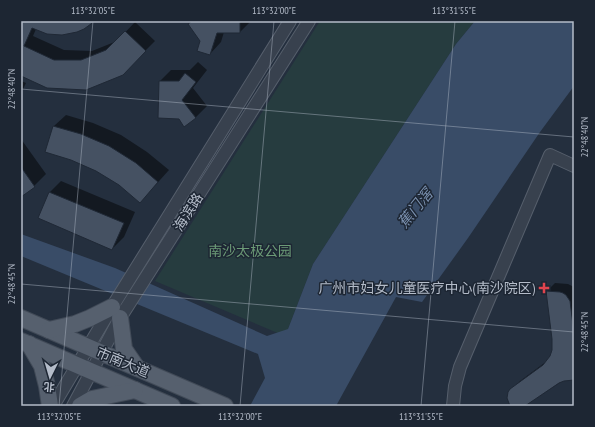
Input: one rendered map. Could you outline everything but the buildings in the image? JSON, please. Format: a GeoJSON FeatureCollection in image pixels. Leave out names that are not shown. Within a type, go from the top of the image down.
{"type":"FeatureCollection","features":[{"type":"Feature","properties":{"kind":"main road"},"geometry":{"type":"LineString","coordinates":[[49,330],[75,324],[90,318],[116,313],[124,349],[137,368]]}},
{"type":"Feature","properties":{"kind":"main road","name":"市南大道"},"geometry":{"type":"LineString","coordinates":[[21,318],[225,406]]}},
{"type":"Feature","properties":{"kind":"main road"},"geometry":{"type":"LineString","coordinates":[[25,342],[42,366],[50,406]]}},
{"type":"Feature","properties":{"kind":"main road","name":"市南大道"},"geometry":{"type":"LineString","coordinates":[[25,342],[172,406]]}},
{"type":"Feature","properties":{"kind":"main road"},"geometry":{"type":"LineString","coordinates":[[80,406],[92,399],[135,390]]}},
{"type":"Feature","properties":{"kind":"street","name":"海滨路"},"geometry":{"type":"LineString","coordinates":[[53,406],[84,368],[116,313],[139,264],[290,21]]}},
{"type":"Feature","properties":{"kind":"street","name":"海滨路"},"geometry":{"type":"LineString","coordinates":[[116,313],[151,270],[309,21]]}},
{"type":"Feature","properties":{"kind":"street"},"geometry":{"type":"LineString","coordinates":[[453,406],[454,386],[460,367],[550,155],[574,166]]}},
{"type":"Feature","properties":{"kind":"street","name":"海滨路"},"geometry":{"type":"LineString","coordinates":[[73,406],[84,368]]}},
{"type":"Feature","properties":{"kind":"green space","name":"南沙太极公园"},"geometry":{"type":"Polygon","coordinates":[[[320,21],[475,21],[456,44],[313,264],[288,329],[280,334],[155,281],[320,21]]]}},
{"type":"Feature","properties":{"kind":"water","name":"蕉门滘"},"geometry":{"type":"Polygon","coordinates":[[[475,21],[574,21],[574,86],[540,132],[468,238],[422,302],[396,297],[336,406],[250,406],[265,378],[258,354],[21,256],[21,234],[115,268],[267,336],[288,329],[313,264],[456,44],[475,21]]]}},
{"type":"Feature","properties":{"kind":"place","name":"广州市妇女儿童医疗中心(南沙院区)"},"geometry":{"type":"Point","coordinates":[544,288]}}]}
